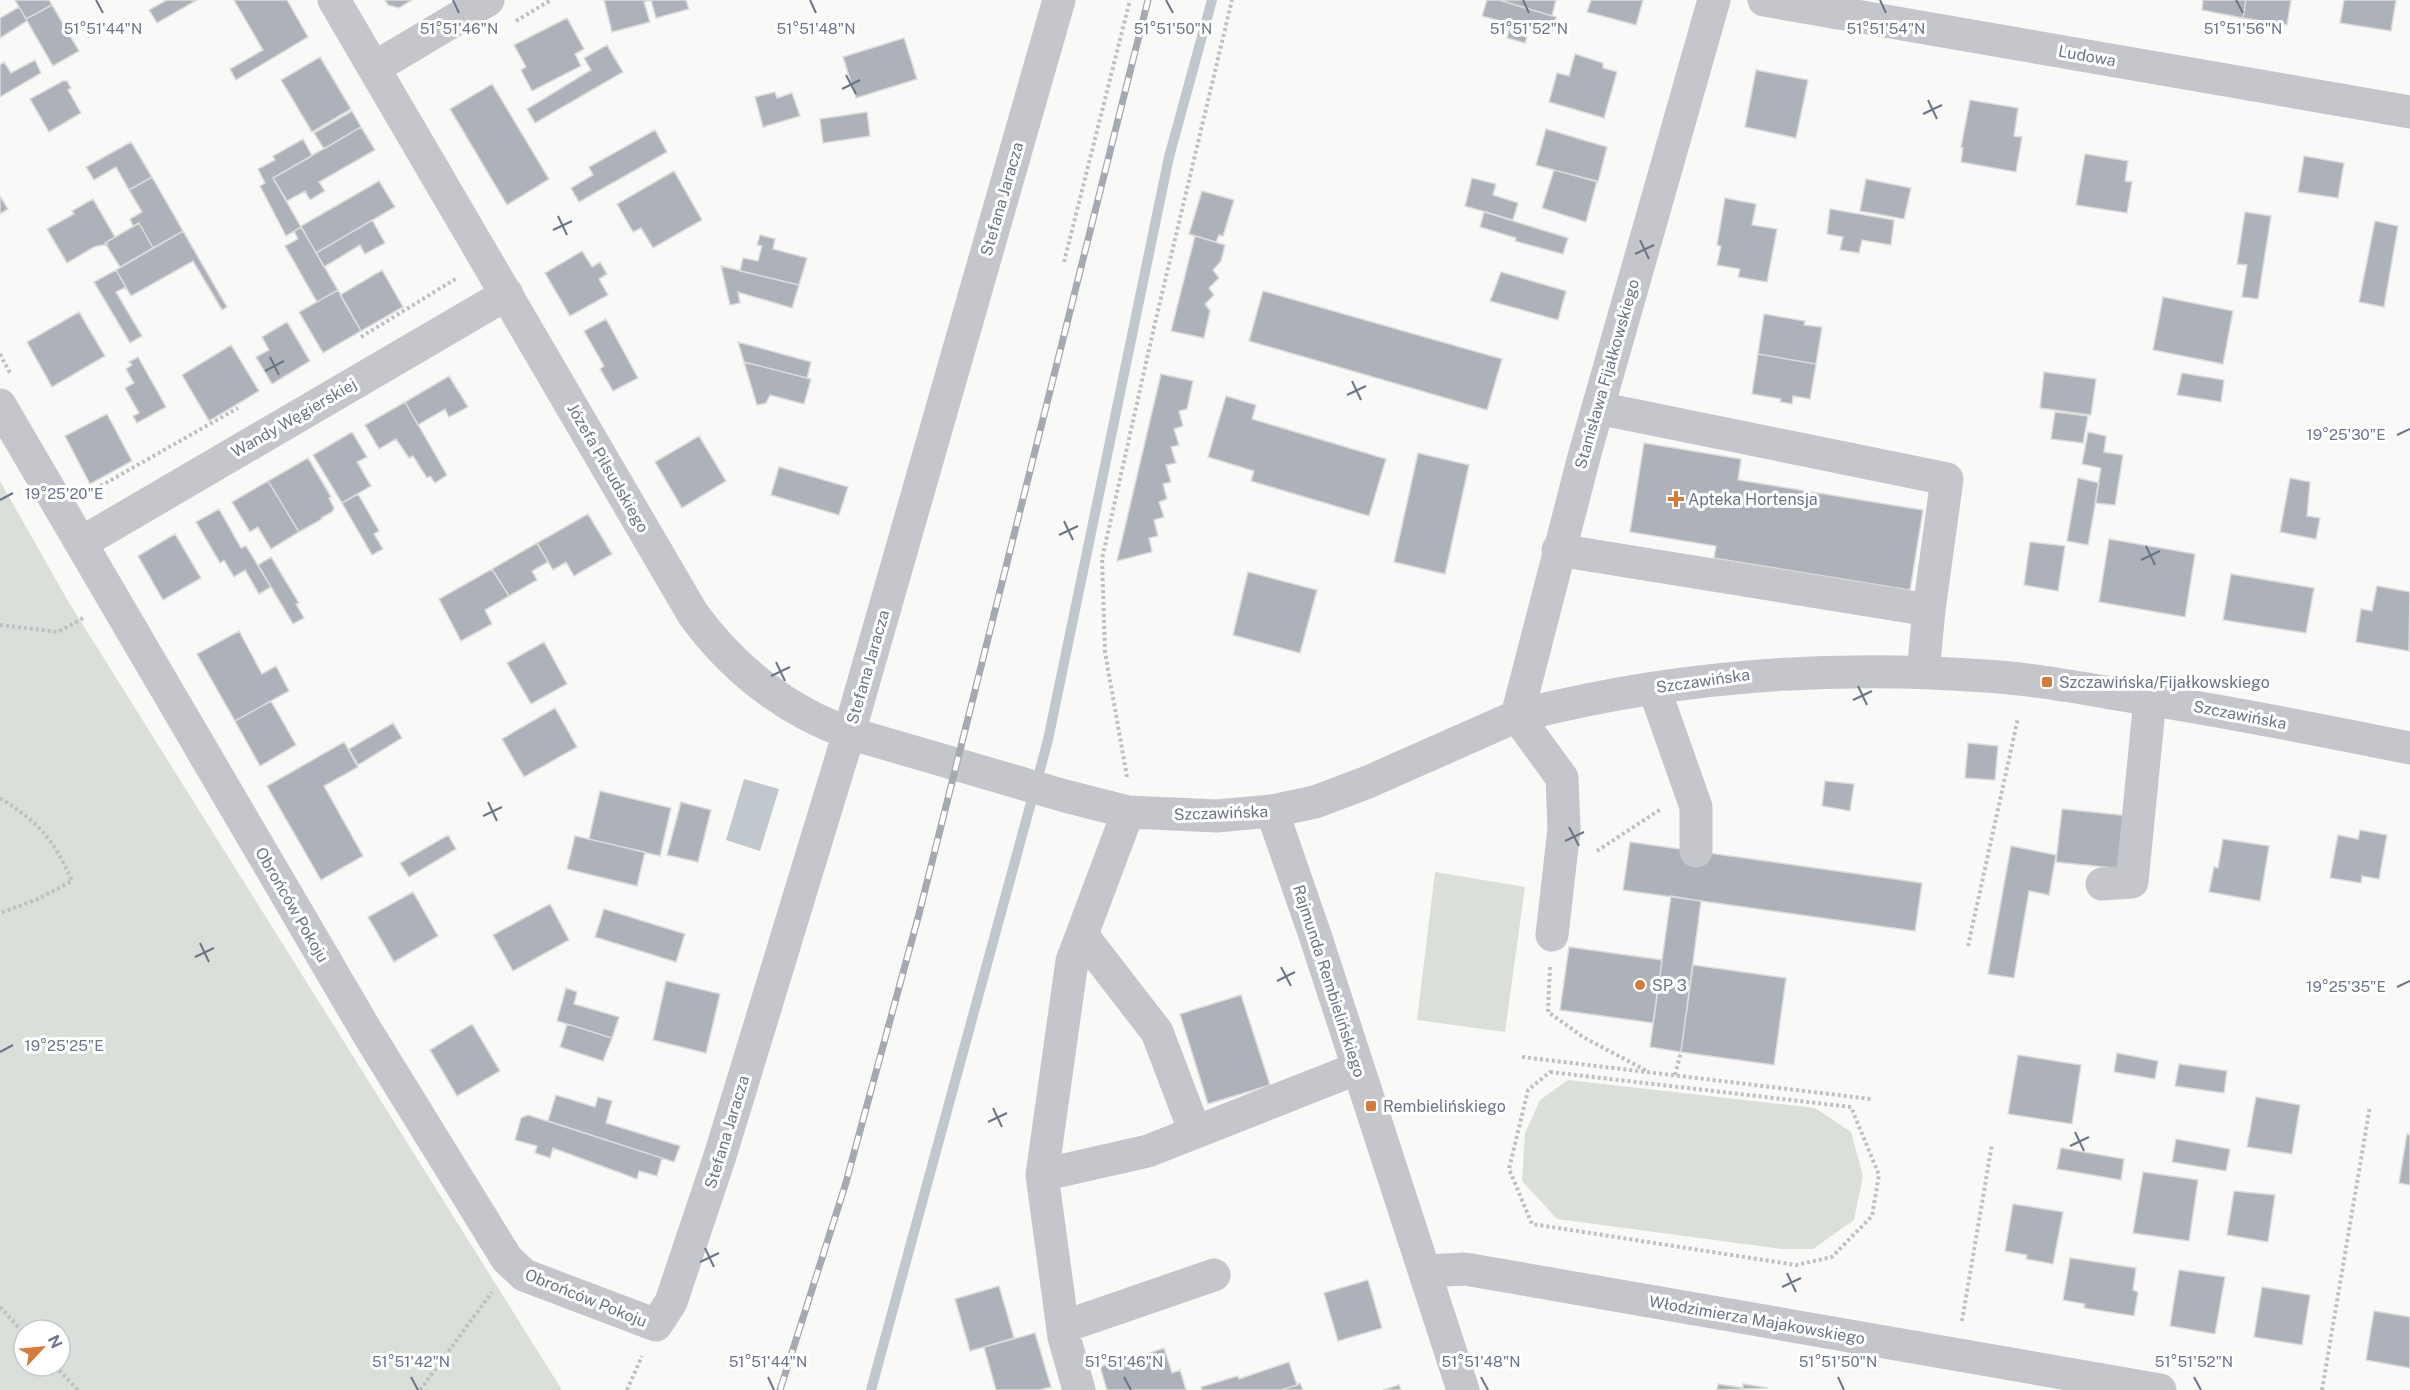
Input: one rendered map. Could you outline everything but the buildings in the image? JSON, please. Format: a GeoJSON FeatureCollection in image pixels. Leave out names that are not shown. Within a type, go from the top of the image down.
{"type":"FeatureCollection","features":[{"type":"Feature","properties":{"kind":"street","name":"Józefa Piłsudskiego"},"geometry":{"type":"LineString","coordinates":[[334,0],[615,479],[679,593],[708,635],[756,681],[789,705],[821,723],[849,734],[1016,782]]}},
{"type":"Feature","properties":{"kind":"street"},"geometry":{"type":"LineString","coordinates":[[375,68],[488,0]]}},
{"type":"Feature","properties":{"kind":"street","name":"Stefana Jaracza"},"geometry":{"type":"LineString","coordinates":[[656,1325],[671,1302],[720,1156],[849,734],[1059,0]]}},
{"type":"Feature","properties":{"kind":"street","name":"Stanisława Fijałkowskiego"},"geometry":{"type":"LineString","coordinates":[[1517,716],[1558,550],[1714,0]]}},
{"type":"Feature","properties":{"kind":"street","name":"Ludowa"},"geometry":{"type":"LineString","coordinates":[[1764,0],[2410,112]]}},
{"type":"Feature","properties":{"kind":"street","name":"Wandy Węgierskiej"},"geometry":{"type":"LineString","coordinates":[[81,543],[507,294]]}},
{"type":"Feature","properties":{"kind":"street","name":"Obrońców Pokoju"},"geometry":{"type":"LineString","coordinates":[[0,405],[367,1032],[507,1259],[524,1275],[656,1325]]}},
{"type":"Feature","properties":{"kind":"street"},"geometry":{"type":"LineString","coordinates":[[1598,408],[1947,478],[1923,673]]}},
{"type":"Feature","properties":{"kind":"street"},"geometry":{"type":"LineString","coordinates":[[1558,550],[1929,610]]}},
{"type":"Feature","properties":{"kind":"street","name":"Szczawińska"},"geometry":{"type":"LineString","coordinates":[[1016,782],[1065,796],[1128,798],[1217,816],[1272,811],[1315,802],[1368,782],[1517,716],[1610,694],[1743,675],[1797,672],[1923,673],[2047,682],[2201,706],[2410,748]]}},
{"type":"Feature","properties":{"kind":"street"},"geometry":{"type":"LineString","coordinates":[[1654,688],[1696,807],[1696,851]]}},
{"type":"Feature","properties":{"kind":"street"},"geometry":{"type":"LineString","coordinates":[[2102,884],[2132,882],[2150,699]]}},
{"type":"Feature","properties":{"kind":"street"},"geometry":{"type":"LineString","coordinates":[[1517,716],[1562,778],[1564,829],[1552,935]]}},
{"type":"Feature","properties":{"kind":"street"},"geometry":{"type":"LineString","coordinates":[[1079,1390],[1063,1326],[1042,1175],[1072,961],[1128,798]]}},
{"type":"Feature","properties":{"kind":"street","name":"Rajmunda Rembielińskiego"},"geometry":{"type":"LineString","coordinates":[[1272,811],[1463,1390]]}},
{"type":"Feature","properties":{"kind":"street"},"geometry":{"type":"LineString","coordinates":[[1082,935],[1157,1032],[1195,1132]]}},
{"type":"Feature","properties":{"kind":"street"},"geometry":{"type":"LineString","coordinates":[[1042,1175],[1149,1151],[1358,1068]]}},
{"type":"Feature","properties":{"kind":"street","name":"Włodzimierza Majakowskiego"},"geometry":{"type":"LineString","coordinates":[[1425,1270],[1465,1269],[2160,1390]]}},
{"type":"Feature","properties":{"kind":"street"},"geometry":{"type":"LineString","coordinates":[[1063,1326],[1214,1275]]}},
{"type":"Feature","properties":{"kind":"path"},"geometry":{"type":"LineString","coordinates":[[1064,262],[1130,0]]}},
{"type":"Feature","properties":{"kind":"path"},"geometry":{"type":"LineString","coordinates":[[1128,798],[1106,652],[1102,559],[1155,323],[1232,0]]}},
{"type":"Feature","properties":{"kind":"path"},"geometry":{"type":"LineString","coordinates":[[352,342],[460,276],[478,310]]}},
{"type":"Feature","properties":{"kind":"path"},"geometry":{"type":"LineString","coordinates":[[82,497],[240,407]]}},
{"type":"Feature","properties":{"kind":"path"},"geometry":{"type":"LineString","coordinates":[[0,625],[58,632],[114,601]]}},
{"type":"Feature","properties":{"kind":"path"},"geometry":{"type":"LineString","coordinates":[[1968,946],[2018,718]]}},
{"type":"Feature","properties":{"kind":"path"},"geometry":{"type":"LineString","coordinates":[[1559,876],[1690,791]]}},
{"type":"Feature","properties":{"kind":"path"},"geometry":{"type":"LineString","coordinates":[[0,798],[26,815],[47,834],[72,881],[38,900],[0,913]]}},
{"type":"Feature","properties":{"kind":"path"},"geometry":{"type":"LineString","coordinates":[[1552,935],[1548,1012],[1583,1037],[1650,1072]]}},
{"type":"Feature","properties":{"kind":"path"},"geometry":{"type":"LineString","coordinates":[[1675,1075],[1681,1052]]}},
{"type":"Feature","properties":{"kind":"path"},"geometry":{"type":"LineString","coordinates":[[1522,1057],[1871,1098]]}},
{"type":"Feature","properties":{"kind":"path"},"geometry":{"type":"LineString","coordinates":[[1624,1081],[1625,1070]]}},
{"type":"Feature","properties":{"kind":"path"},"geometry":{"type":"LineString","coordinates":[[1550,1072],[1624,1081],[1851,1107],[1879,1175],[1872,1216],[1832,1257],[1796,1265],[1532,1224],[1509,1168],[1528,1090],[1550,1072]]}},
{"type":"Feature","properties":{"kind":"path"},"geometry":{"type":"LineString","coordinates":[[1760,1086],[1760,1097]]}},
{"type":"Feature","properties":{"kind":"path"},"geometry":{"type":"LineString","coordinates":[[2322,1390],[2370,1107]]}},
{"type":"Feature","properties":{"kind":"path"},"geometry":{"type":"LineString","coordinates":[[1956,1355],[1992,1144]]}},
{"type":"Feature","properties":{"kind":"path"},"geometry":{"type":"LineString","coordinates":[[420,1390],[499,1282],[507,1259]]}},
{"type":"Feature","properties":{"kind":"path"},"geometry":{"type":"LineString","coordinates":[[0,1307],[12,1320]]}},
{"type":"Feature","properties":{"kind":"path"},"geometry":{"type":"LineString","coordinates":[[66,1378],[78,1390]]}},
{"type":"Feature","properties":{"kind":"shaded area"},"geometry":{"type":"Polygon","coordinates":[[[0,481],[68,601],[562,1390],[0,1390],[0,481]]]}},
{"type":"Feature","properties":{"kind":"shaded area"},"geometry":{"type":"Polygon","coordinates":[[[744,779],[779,789],[760,851],[726,840],[744,779]]]}},
{"type":"Feature","properties":{"kind":"shaded area"},"geometry":{"type":"Polygon","coordinates":[[[1435,872],[1525,887],[1505,1032],[1417,1020],[1435,872]]]}},
{"type":"Feature","properties":{"kind":"shaded area"},"geometry":{"type":"Polygon","coordinates":[[[1568,1080],[1815,1108],[1851,1132],[1863,1176],[1854,1220],[1813,1249],[1781,1249],[1557,1219],[1522,1181],[1525,1133],[1540,1100],[1568,1080]]]}},
{"type":"Feature","properties":{"kind":"waterway"},"geometry":{"type":"LineString","coordinates":[[871,1390],[1048,740],[1169,157],[1212,0]]}},
{"type":"Feature","properties":{"kind":"railway"},"geometry":{"type":"LineString","coordinates":[[780,1390],[845,1186],[919,914],[1148,0]]}},
{"type":"Feature","properties":{"kind":"place","name":"Apteka Hortensja"},"geometry":{"type":"Point","coordinates":[1676,499]}},
{"type":"Feature","properties":{"kind":"place","name":"Szczawińska/Fijałkowskiego"},"geometry":{"type":"Point","coordinates":[2047,682]}},
{"type":"Feature","properties":{"kind":"place","name":"SP 3"},"geometry":{"type":"Point","coordinates":[1640,985]}},
{"type":"Feature","properties":{"kind":"place","name":"Rembielińskiego"},"geometry":{"type":"Point","coordinates":[1371,1106]}}]}
